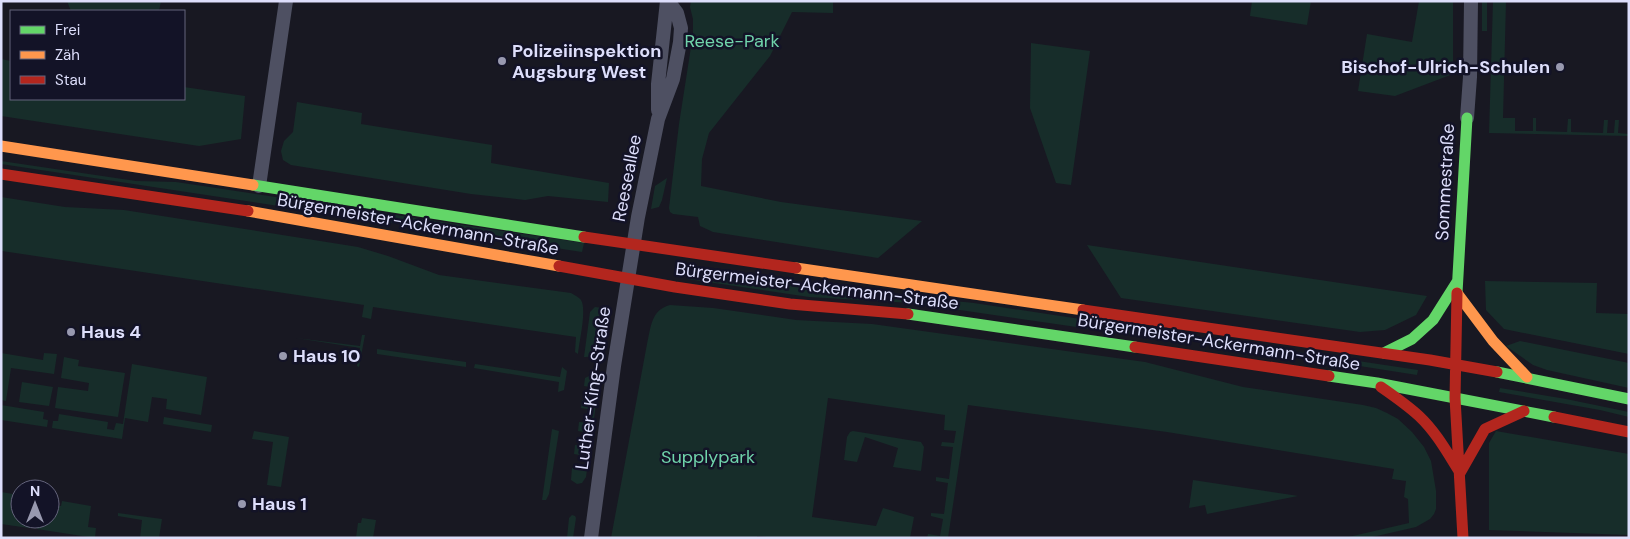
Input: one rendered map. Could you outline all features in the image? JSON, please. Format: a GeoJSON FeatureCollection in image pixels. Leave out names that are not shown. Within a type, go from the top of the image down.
{"type":"FeatureCollection","features":[{"type":"Feature","properties":{"kind":"main road","name":"Sommestraße"},"geometry":{"type":"LineString","coordinates":[[1460,537],[1460,473],[1455,398],[1455,364],[1457,287],[1467,118]]}},
{"type":"Feature","properties":{"kind":"main road","name":"Bürgermeister-Ackermann-Straße"},"geometry":{"type":"LineString","coordinates":[[1,146],[634,244],[1455,364],[1629,399]]}},
{"type":"Feature","properties":{"kind":"main road","name":"Bürgermeister-Ackermann-Straße"},"geometry":{"type":"LineString","coordinates":[[1,174],[235,209],[628,280],[790,304],[927,316],[1377,384],[1629,432]]}},
{"type":"Feature","properties":{"kind":"main road"},"geometry":{"type":"LineString","coordinates":[[1384,353],[1412,339],[1432,320],[1457,287],[1493,341],[1527,377]]}},
{"type":"Feature","properties":{"kind":"main road"},"geometry":{"type":"LineString","coordinates":[[1377,384],[1425,422],[1460,473],[1486,429],[1524,411]]}},
{"type":"Feature","properties":{"kind":"street"},"geometry":{"type":"LineString","coordinates":[[259,186],[286,1]]}},
{"type":"Feature","properties":{"kind":"street","name":"Reeseallee"},"geometry":{"type":"LineString","coordinates":[[634,244],[658,119],[658,84],[668,1]]}},
{"type":"Feature","properties":{"kind":"street","name":"Sommestraße"},"geometry":{"type":"LineString","coordinates":[[1467,118],[1470,77],[1471,1]]}},
{"type":"Feature","properties":{"kind":"street"},"geometry":{"type":"LineString","coordinates":[[1,156],[28,160],[41,152]]}},
{"type":"Feature","properties":{"kind":"street","name":"Luther-King-Straße"},"geometry":{"type":"LineString","coordinates":[[591,538],[634,244]]}},
{"type":"Feature","properties":{"kind":"green space"},"geometry":{"type":"Polygon","coordinates":[[[67,1],[161,1],[159,10],[71,10],[67,1]]]}},
{"type":"Feature","properties":{"kind":"green space","name":"Reese-Park"},"geometry":{"type":"Polygon","coordinates":[[[691,1],[833,1],[833,13],[792,12],[770,56],[709,133],[702,159],[701,186],[781,202],[922,221],[878,258],[713,232],[700,226],[698,217],[670,212],[679,124],[693,34],[691,1]]]}},
{"type":"Feature","properties":{"kind":"green space"},"geometry":{"type":"Polygon","coordinates":[[[1252,1],[1311,1],[1307,25],[1250,16],[1252,1]]]}},
{"type":"Feature","properties":{"kind":"green space"},"geometry":{"type":"Polygon","coordinates":[[[1419,1],[1453,1],[1453,74],[1395,96],[1358,91],[1367,34],[1412,42],[1419,1]]]}},
{"type":"Feature","properties":{"kind":"green space"},"geometry":{"type":"Polygon","coordinates":[[[1482,1],[1487,1],[1487,31],[1482,31],[1482,1]]]}},
{"type":"Feature","properties":{"kind":"green space"},"geometry":{"type":"Polygon","coordinates":[[[1493,1],[1506,1],[1503,118],[1515,118],[1515,131],[1533,131],[1533,118],[1536,118],[1536,131],[1567,132],[1568,119],[1571,119],[1571,132],[1603,133],[1604,120],[1608,120],[1607,133],[1614,133],[1615,120],[1619,120],[1618,133],[1629,134],[1629,136],[1489,133],[1493,1]]]}},
{"type":"Feature","properties":{"kind":"green space"},"geometry":{"type":"Polygon","coordinates":[[[1031,43],[1090,51],[1071,185],[1056,183],[1030,108],[1031,43]]]}},
{"type":"Feature","properties":{"kind":"green space"},"geometry":{"type":"Polygon","coordinates":[[[1,59],[10,61],[10,100],[185,100],[185,87],[245,96],[241,139],[199,146],[1,116],[1,59]]]}},
{"type":"Feature","properties":{"kind":"green space"},"geometry":{"type":"Polygon","coordinates":[[[297,102],[362,113],[361,124],[492,145],[491,163],[609,183],[608,202],[548,196],[525,200],[471,194],[291,165],[283,160],[281,151],[284,141],[293,132],[297,102]]]}},
{"type":"Feature","properties":{"kind":"green space"},"geometry":{"type":"Polygon","coordinates":[[[1,161],[136,181],[176,182],[584,243],[582,252],[1,164],[1,161]]]}},
{"type":"Feature","properties":{"kind":"green space"},"geometry":{"type":"Polygon","coordinates":[[[667,178],[659,207],[651,209],[655,186],[667,178]]]}},
{"type":"Feature","properties":{"kind":"green space"},"geometry":{"type":"Polygon","coordinates":[[[1,197],[65,207],[124,210],[358,247],[439,275],[571,293],[581,300],[583,305],[578,354],[575,352],[576,337],[373,307],[371,319],[362,317],[364,305],[2,251],[1,254],[1,197]]]}},
{"type":"Feature","properties":{"kind":"green space"},"geometry":{"type":"Polygon","coordinates":[[[1087,245],[1427,296],[1416,315],[1385,330],[1360,332],[1121,298],[1087,245]]]}},
{"type":"Feature","properties":{"kind":"green space"},"geometry":{"type":"Polygon","coordinates":[[[689,267],[845,292],[897,298],[974,303],[1418,370],[1417,375],[1219,344],[1125,334],[912,303],[809,297],[687,279],[689,267]]]}},
{"type":"Feature","properties":{"kind":"green space"},"geometry":{"type":"Polygon","coordinates":[[[1485,281],[1597,283],[1596,313],[1629,314],[1629,354],[1504,329],[1486,310],[1485,281]]]}},
{"type":"Feature","properties":{"kind":"green space","name":"Supplypark"},"geometry":{"type":"Polygon","coordinates":[[[670,305],[713,308],[796,320],[872,324],[1145,362],[1243,387],[1376,408],[1398,419],[1424,447],[1431,461],[1436,491],[1436,509],[1430,519],[1416,527],[1368,538],[1344,538],[1409,523],[1408,499],[1404,497],[1406,481],[1392,479],[1394,469],[1167,432],[968,405],[948,538],[927,538],[928,534],[940,536],[943,519],[931,516],[931,513],[944,514],[948,483],[936,481],[936,477],[949,479],[953,447],[941,446],[942,442],[954,443],[956,431],[944,430],[945,415],[828,398],[812,517],[876,526],[883,508],[914,517],[910,538],[776,538],[757,536],[757,538],[611,538],[651,326],[655,315],[664,307],[670,305]]]}},
{"type":"Feature","properties":{"kind":"green space"},"geometry":{"type":"Polygon","coordinates":[[[595,307],[602,308],[601,339],[596,352],[591,356],[584,357],[590,312],[595,307]]]}},
{"type":"Feature","properties":{"kind":"green space"},"geometry":{"type":"Polygon","coordinates":[[[362,335],[365,335],[359,367],[357,366],[360,348],[296,338],[360,346],[362,335]]]}},
{"type":"Feature","properties":{"kind":"green space"},"geometry":{"type":"Polygon","coordinates":[[[1520,341],[1629,363],[1629,388],[1547,370],[1533,365],[1506,346],[1520,341]]]}},
{"type":"Feature","properties":{"kind":"green space"},"geometry":{"type":"Polygon","coordinates":[[[377,349],[466,362],[466,367],[377,354],[377,349]]]}},
{"type":"Feature","properties":{"kind":"green space"},"geometry":{"type":"Polygon","coordinates":[[[1,353],[43,360],[44,353],[57,354],[54,374],[11,368],[6,401],[1,400],[1,353]]]}},
{"type":"Feature","properties":{"kind":"green space"},"geometry":{"type":"Polygon","coordinates":[[[64,357],[79,360],[78,366],[125,373],[118,417],[55,408],[58,387],[88,391],[89,383],[61,378],[64,357]]]}},
{"type":"Feature","properties":{"kind":"green space"},"geometry":{"type":"Polygon","coordinates":[[[132,364],[207,377],[201,415],[166,409],[167,399],[152,397],[148,422],[125,418],[122,439],[52,428],[53,421],[58,421],[59,414],[108,422],[107,429],[114,430],[116,423],[123,424],[132,364]]]}},
{"type":"Feature","properties":{"kind":"green space"},"geometry":{"type":"Polygon","coordinates":[[[475,364],[560,377],[562,367],[567,371],[564,390],[558,392],[559,382],[474,368],[475,364]]]}},
{"type":"Feature","properties":{"kind":"green space"},"geometry":{"type":"Polygon","coordinates":[[[591,375],[596,376],[599,382],[586,477],[582,483],[577,484],[571,480],[572,468],[584,470],[586,456],[574,454],[575,445],[587,447],[589,433],[578,431],[579,422],[591,423],[593,410],[581,408],[582,400],[594,401],[596,388],[584,386],[585,378],[591,375]]]}},
{"type":"Feature","properties":{"kind":"green space"},"geometry":{"type":"Polygon","coordinates":[[[22,382],[53,387],[49,406],[19,402],[22,382]]]}},
{"type":"Feature","properties":{"kind":"green space"},"geometry":{"type":"Polygon","coordinates":[[[1500,388],[1629,412],[1629,417],[1499,392],[1500,388]]]}},
{"type":"Feature","properties":{"kind":"green space"},"geometry":{"type":"Polygon","coordinates":[[[1,405],[44,412],[43,419],[48,420],[47,427],[1,420],[1,405]]]}},
{"type":"Feature","properties":{"kind":"green space"},"geometry":{"type":"Polygon","coordinates":[[[164,417],[212,425],[211,432],[163,424],[164,417]]]}},
{"type":"Feature","properties":{"kind":"green space"},"geometry":{"type":"Polygon","coordinates":[[[552,429],[559,431],[549,494],[546,500],[542,500],[552,429]]]}},
{"type":"Feature","properties":{"kind":"green space"},"geometry":{"type":"Polygon","coordinates":[[[254,431],[289,437],[281,487],[267,485],[273,442],[252,439],[254,431]]]}},
{"type":"Feature","properties":{"kind":"green space"},"geometry":{"type":"Polygon","coordinates":[[[853,431],[921,442],[924,447],[921,471],[893,467],[898,448],[865,437],[857,462],[844,460],[847,437],[853,431]]]}},
{"type":"Feature","properties":{"kind":"green space"},"geometry":{"type":"Polygon","coordinates":[[[1496,431],[1629,454],[1629,535],[1489,530],[1489,443],[1496,431]]]}},
{"type":"Feature","properties":{"kind":"green space"},"geometry":{"type":"Polygon","coordinates":[[[1193,480],[1298,496],[1207,514],[1205,505],[1189,508],[1193,480]]]}},
{"type":"Feature","properties":{"kind":"green space"},"geometry":{"type":"Polygon","coordinates":[[[1,492],[10,494],[10,525],[1,524],[1,492]]]}},
{"type":"Feature","properties":{"kind":"green space"},"geometry":{"type":"Polygon","coordinates":[[[62,501],[91,506],[88,527],[96,528],[95,538],[37,529],[60,529],[60,506],[62,501]]]}},
{"type":"Feature","properties":{"kind":"green space"},"geometry":{"type":"Polygon","coordinates":[[[118,513],[162,519],[159,538],[140,538],[142,520],[118,516],[118,513]]]}},
{"type":"Feature","properties":{"kind":"green space"},"geometry":{"type":"Polygon","coordinates":[[[572,515],[576,518],[573,538],[567,538],[569,518],[572,515]]]}},
{"type":"Feature","properties":{"kind":"green space"},"geometry":{"type":"Polygon","coordinates":[[[362,518],[376,520],[373,538],[356,538],[358,523],[361,523],[362,518]]]}},
{"type":"Feature","properties":{"kind":"traffic: fast"},"geometry":{"type":"LineString","coordinates":[[1457,293],[1467,118]]}},
{"type":"Feature","properties":{"kind":"traffic: fast"},"geometry":{"type":"LineString","coordinates":[[253,185],[584,237]]}},
{"type":"Feature","properties":{"kind":"traffic: fast"},"geometry":{"type":"LineString","coordinates":[[1384,353],[1412,339],[1433,320],[1457,282]]}},
{"type":"Feature","properties":{"kind":"traffic: fast"},"geometry":{"type":"LineString","coordinates":[[908,314],[1135,347]]}},
{"type":"Feature","properties":{"kind":"traffic: fast"},"geometry":{"type":"LineString","coordinates":[[1497,372],[1629,399]]}},
{"type":"Feature","properties":{"kind":"traffic: fast"},"geometry":{"type":"LineString","coordinates":[[1329,376],[1377,383],[1554,417]]}},
{"type":"Feature","properties":{"kind":"traffic: slow"},"geometry":{"type":"LineString","coordinates":[[1,146],[253,185]]}},
{"type":"Feature","properties":{"kind":"traffic: slow"},"geometry":{"type":"LineString","coordinates":[[248,211],[559,266]]}},
{"type":"Feature","properties":{"kind":"traffic: slow"},"geometry":{"type":"LineString","coordinates":[[796,268],[1083,310]]}},
{"type":"Feature","properties":{"kind":"traffic: slow"},"geometry":{"type":"LineString","coordinates":[[1457,293],[1493,341],[1527,377]]}},
{"type":"Feature","properties":{"kind":"traffic: jam"},"geometry":{"type":"LineString","coordinates":[[1,174],[248,211]]}},
{"type":"Feature","properties":{"kind":"traffic: jam"},"geometry":{"type":"LineString","coordinates":[[584,237],[796,268]]}},
{"type":"Feature","properties":{"kind":"traffic: jam"},"geometry":{"type":"LineString","coordinates":[[559,266],[675,287],[790,304],[908,314]]}},
{"type":"Feature","properties":{"kind":"traffic: jam"},"geometry":{"type":"LineString","coordinates":[[1457,293],[1455,398],[1463,538]]}},
{"type":"Feature","properties":{"kind":"traffic: jam"},"geometry":{"type":"LineString","coordinates":[[1083,310],[1430,360],[1497,372]]}},
{"type":"Feature","properties":{"kind":"traffic: jam"},"geometry":{"type":"LineString","coordinates":[[1135,347],[1329,376]]}},
{"type":"Feature","properties":{"kind":"traffic: jam"},"geometry":{"type":"LineString","coordinates":[[1381,387],[1410,408],[1425,422],[1441,442],[1459,471]]}},
{"type":"Feature","properties":{"kind":"traffic: jam"},"geometry":{"type":"LineString","coordinates":[[1460,473],[1485,429],[1524,411]]}},
{"type":"Feature","properties":{"kind":"traffic: jam"},"geometry":{"type":"LineString","coordinates":[[1554,417],[1629,432]]}},
{"type":"Feature","properties":{"kind":"place","name":"Polizeiinspektion Augsburg West"},"geometry":{"type":"Point","coordinates":[502,61]}},
{"type":"Feature","properties":{"kind":"place","name":"Bischof-Ulrich-Schulen"},"geometry":{"type":"Point","coordinates":[1560,67]}},
{"type":"Feature","properties":{"kind":"place","name":"Haus 4"},"geometry":{"type":"Point","coordinates":[71,332]}},
{"type":"Feature","properties":{"kind":"place","name":"Haus 10"},"geometry":{"type":"Point","coordinates":[283,356]}},
{"type":"Feature","properties":{"kind":"place","name":"Haus 1"},"geometry":{"type":"Point","coordinates":[242,504]}}]}
